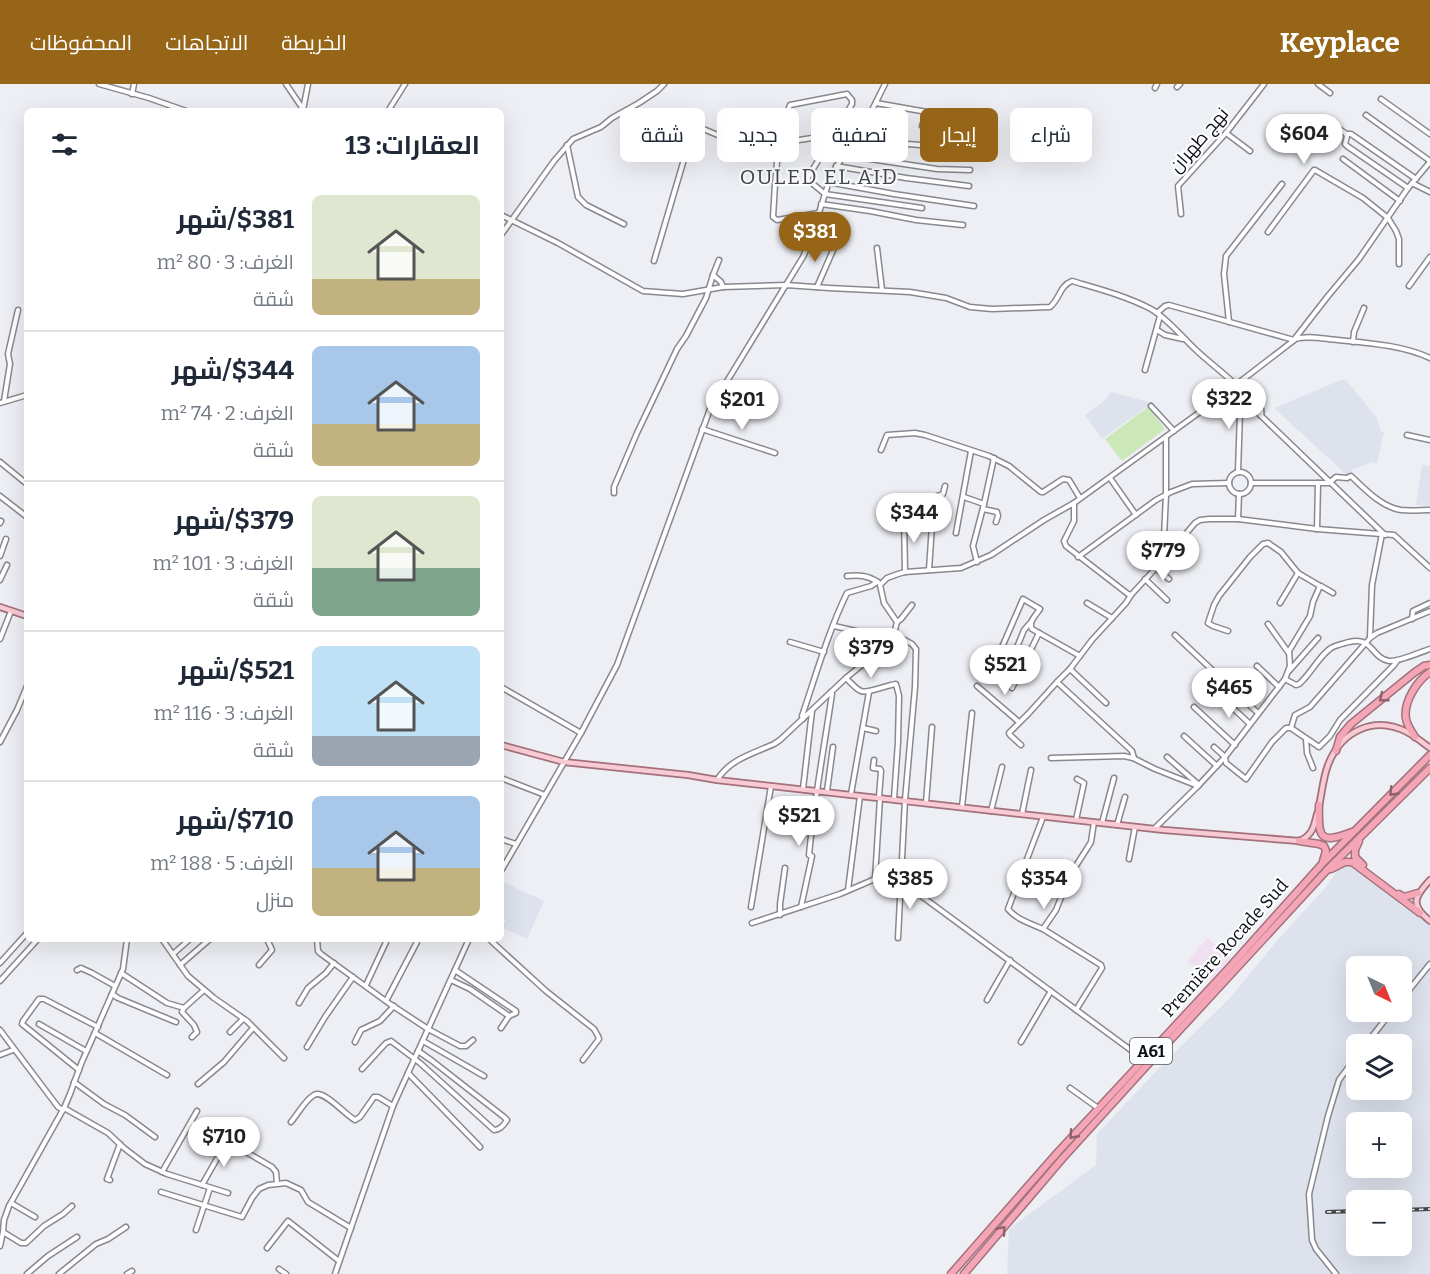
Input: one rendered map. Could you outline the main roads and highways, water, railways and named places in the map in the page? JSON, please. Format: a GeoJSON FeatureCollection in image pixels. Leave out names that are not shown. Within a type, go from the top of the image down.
{"type":"FeatureCollection","features":[{"type":"Feature","properties":{"kind":"highway"},"geometry":{"type":"LineString","coordinates":[[1336,751],[1341,736],[1351,724],[1415,672],[1430,665]]}},
{"type":"Feature","properties":{"kind":"highway"},"geometry":{"type":"LineString","coordinates":[[1414,737],[1406,720],[1407,706],[1416,687],[1430,672]]}},
{"type":"Feature","properties":{"kind":"highway","name":"Première Rocade Sud"},"geometry":{"type":"LineString","coordinates":[[951,1274],[1098,1108],[1322,864],[1430,754]]}},
{"type":"Feature","properties":{"kind":"highway","name":"Première Rocade Sud"},"geometry":{"type":"LineString","coordinates":[[964,1274],[1102,1115],[1327,870],[1430,768]]}},
{"type":"Feature","properties":{"kind":"highway"},"geometry":{"type":"LineString","coordinates":[[1320,805],[1319,830],[1324,837],[1336,838],[1356,830]]}},
{"type":"Feature","properties":{"kind":"highway"},"geometry":{"type":"LineString","coordinates":[[1361,837],[1355,850],[1358,862],[1404,897],[1418,893]]}},
{"type":"Feature","properties":{"kind":"highway"},"geometry":{"type":"LineString","coordinates":[[1299,841],[1324,846],[1326,851],[1322,864]]}},
{"type":"Feature","properties":{"kind":"highway"},"geometry":{"type":"LineString","coordinates":[[1327,870],[1346,862],[1352,862],[1420,913]]}},
{"type":"Feature","properties":{"kind":"main road"},"geometry":{"type":"LineString","coordinates":[[0,607],[24,615]]}},
{"type":"Feature","properties":{"kind":"main road"},"geometry":{"type":"LineString","coordinates":[[504,746],[564,762],[1135,827],[1299,841],[1308,837],[1313,831],[1328,766],[1336,751],[1349,736],[1370,726],[1385,725],[1408,732],[1430,748]]}},
{"type":"Feature","properties":{"kind":"main road"},"geometry":{"type":"LineString","coordinates":[[1430,879],[1418,893],[1416,901],[1420,913],[1430,921]]}},
{"type":"Feature","properties":{"kind":"railway"},"geometry":{"type":"LineString","coordinates":[[1412,1210],[1430,1209]]}},
{"type":"Feature","properties":{"kind":"railway"},"geometry":{"type":"LineString","coordinates":[[1327,1212],[1346,1211]]}},
{"type":"Feature","properties":{"kind":"district","name":"OULED EL AID"},"geometry":{"type":"Point","coordinates":[819,177]}}]}
